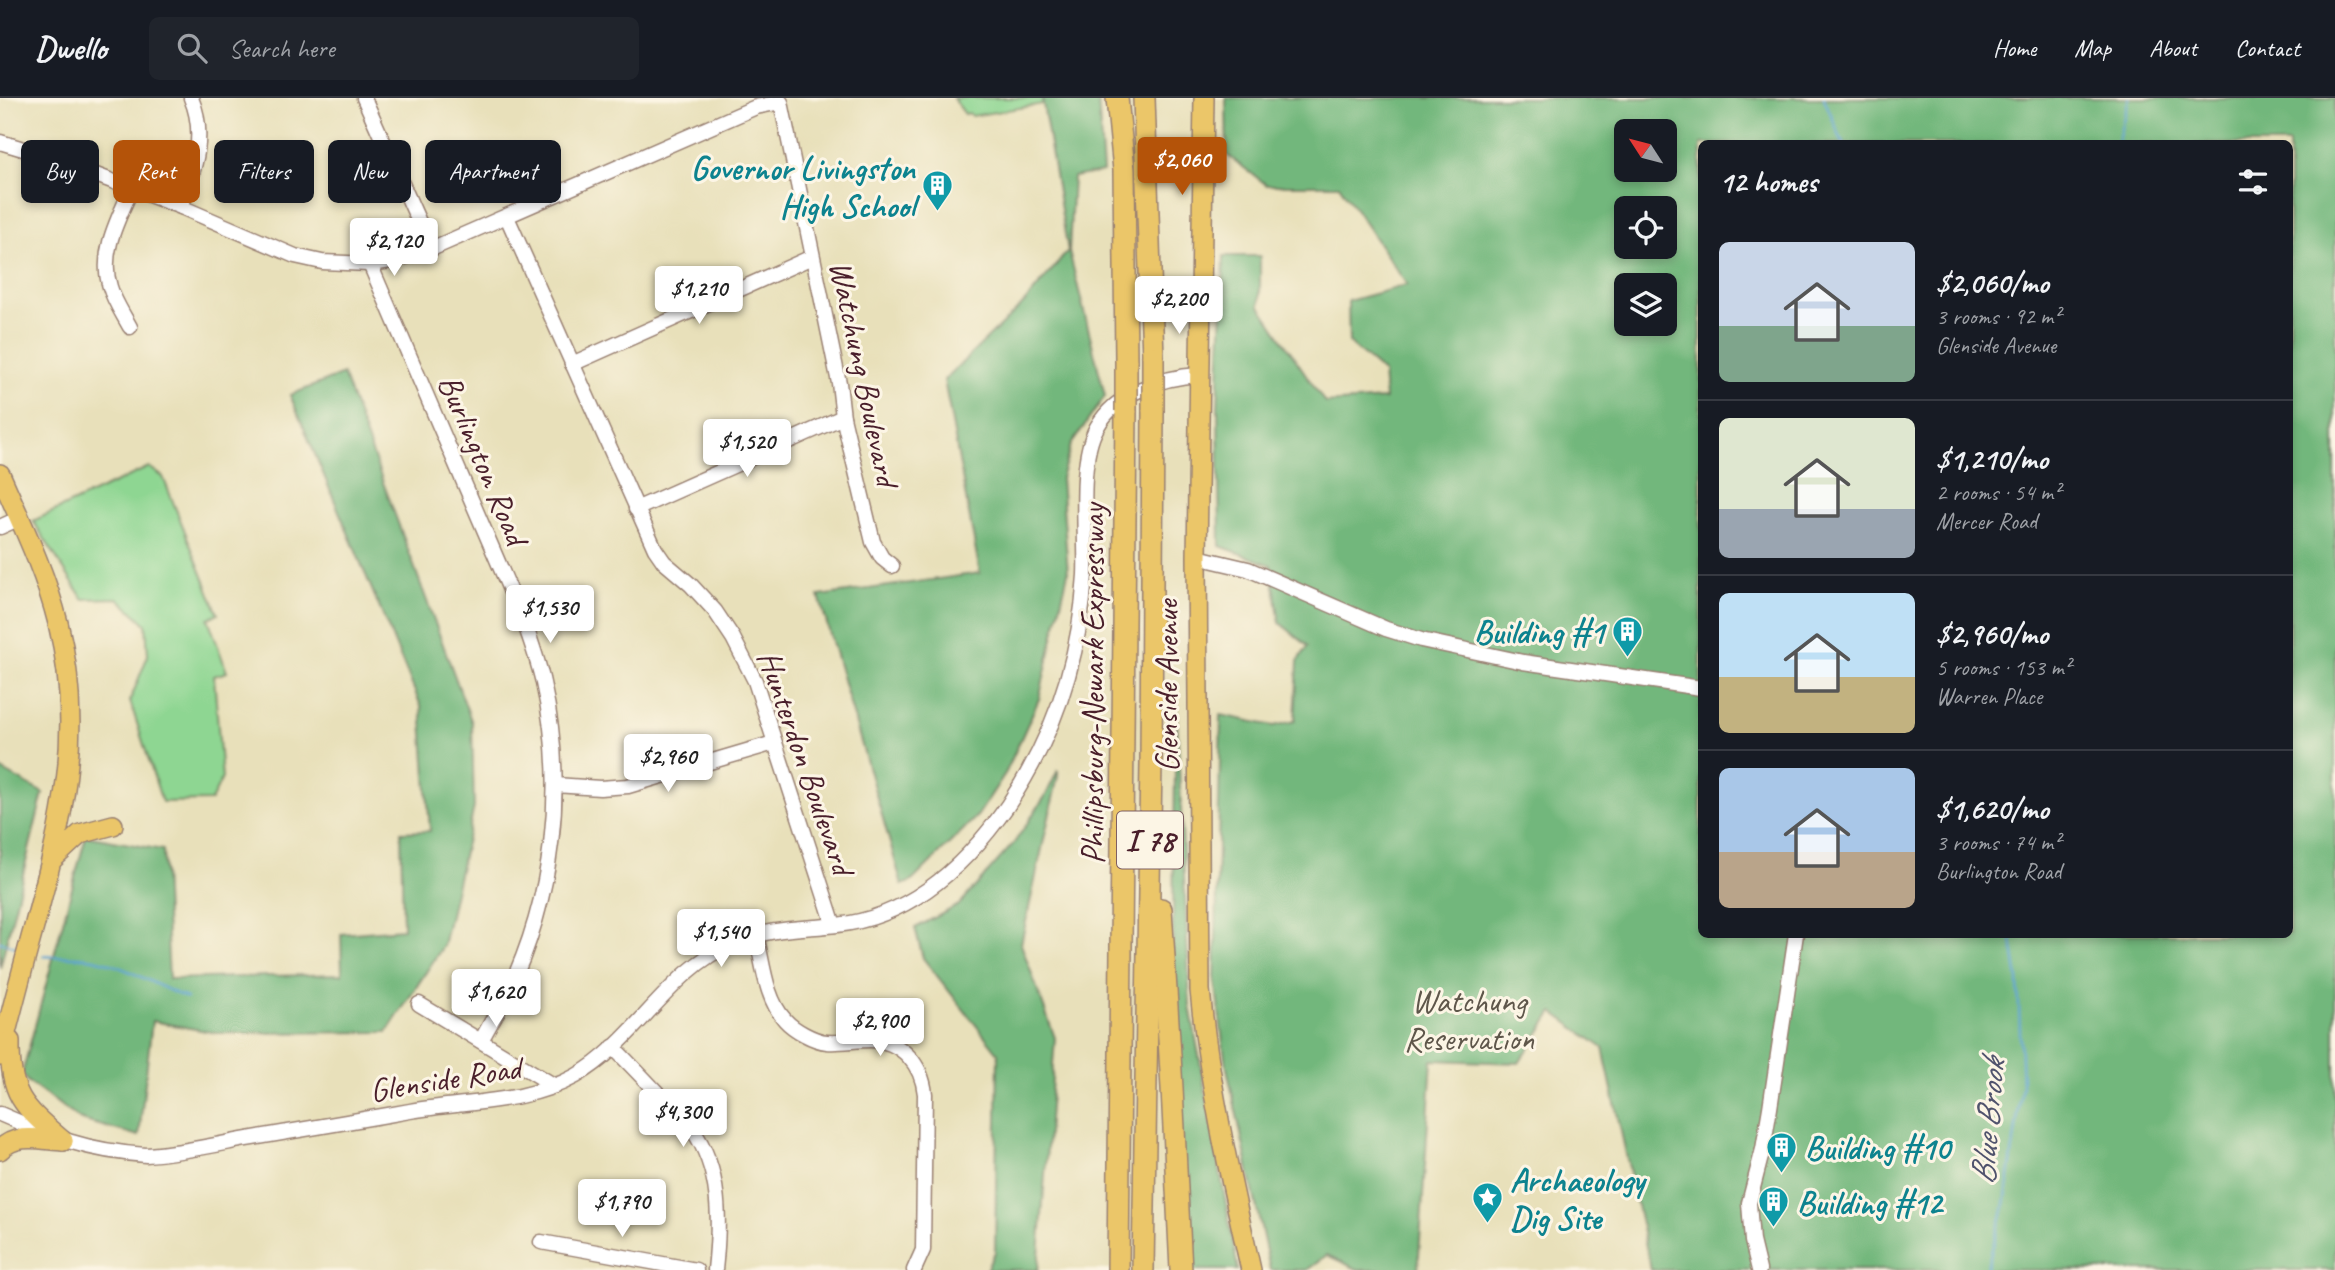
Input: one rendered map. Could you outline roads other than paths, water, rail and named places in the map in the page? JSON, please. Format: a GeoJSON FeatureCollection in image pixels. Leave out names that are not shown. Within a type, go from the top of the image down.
{"type":"FeatureCollection","features":[{"type":"Feature","properties":{"kind":"highway","name":"Phillipsburg-Newark Expressway"},"geometry":{"type":"LineString","coordinates":[[1117,98],[1124,170],[1126,361],[1118,1270]]}},
{"type":"Feature","properties":{"kind":"highway","name":"Phillipsburg-Newark Expressway"},"geometry":{"type":"LineString","coordinates":[[1143,1270],[1153,410],[1144,98]]}},
{"type":"Feature","properties":{"kind":"highway"},"geometry":{"type":"LineString","coordinates":[[1151,762],[1181,1270]]}},
{"type":"Feature","properties":{"kind":"main road","name":"Glenside Avenue"},"geometry":{"type":"LineString","coordinates":[[1204,98],[1197,557],[1200,990],[1222,1140],[1251,1270]]}},
{"type":"Feature","properties":{"kind":"main road"},"geometry":{"type":"LineString","coordinates":[[0,474],[48,585],[59,625],[69,697],[70,742],[63,815],[5,1028],[0,1056]]}},
{"type":"Feature","properties":{"kind":"main road"},"geometry":{"type":"LineString","coordinates":[[52,859],[80,834],[113,825]]}},
{"type":"Feature","properties":{"kind":"main road"},"geometry":{"type":"LineString","coordinates":[[5,1028],[9,1064],[16,1090],[32,1114],[63,1142]]}},
{"type":"Feature","properties":{"kind":"main road"},"geometry":{"type":"LineString","coordinates":[[0,1150],[12,1141],[22,1138],[63,1142]]}},
{"type":"Feature","properties":{"kind":"street"},"geometry":{"type":"LineString","coordinates":[[181,207],[194,172],[200,136],[191,98]]}},
{"type":"Feature","properties":{"kind":"street"},"geometry":{"type":"LineString","coordinates":[[364,98],[431,249]]}},
{"type":"Feature","properties":{"kind":"street","name":"Watchung Boulevard"},"geometry":{"type":"LineString","coordinates":[[507,217],[756,107],[781,102],[839,383],[843,417],[873,542],[882,558],[892,566]]}},
{"type":"Feature","properties":{"kind":"street"},"geometry":{"type":"LineString","coordinates":[[0,142],[40,154],[113,183]]}},
{"type":"Feature","properties":{"kind":"street"},"geometry":{"type":"LineString","coordinates":[[125,203],[110,238],[108,261],[109,285],[130,327]]}},
{"type":"Feature","properties":{"kind":"street"},"geometry":{"type":"LineString","coordinates":[[169,203],[295,256],[322,262],[370,264],[391,261],[431,249],[507,217]]}},
{"type":"Feature","properties":{"kind":"street","name":"Hunterdon Boulevard"},"geometry":{"type":"LineString","coordinates":[[507,217],[636,509],[664,562],[691,585],[715,611],[733,638],[755,681],[834,925]]}},
{"type":"Feature","properties":{"kind":"street"},"geometry":{"type":"LineString","coordinates":[[572,363],[812,257]]}},
{"type":"Feature","properties":{"kind":"street","name":"Burlington Road"},"geometry":{"type":"LineString","coordinates":[[370,264],[526,627],[543,681],[551,729],[555,785],[553,826],[546,874],[534,921],[506,994],[481,1041]]}},
{"type":"Feature","properties":{"kind":"street","name":"Glenside Road"},"geometry":{"type":"LineString","coordinates":[[0,1114],[63,1142],[104,1152],[160,1154],[439,1106],[516,1099],[555,1086],[578,1074],[613,1047],[695,965],[735,942],[756,934],[866,919],[919,897],[947,877],[968,856],[1008,804],[1035,759],[1065,692],[1074,655],[1085,575],[1087,463],[1096,428],[1107,413],[1147,386],[1184,376],[1199,375]]}},
{"type":"Feature","properties":{"kind":"street"},"geometry":{"type":"LineString","coordinates":[[636,509],[843,417]]}},
{"type":"Feature","properties":{"kind":"street"},"geometry":{"type":"LineString","coordinates":[[0,527],[20,519]]}},
{"type":"Feature","properties":{"kind":"street"},"geometry":{"type":"LineString","coordinates":[[1197,557],[1248,569],[1386,629],[1421,640],[1522,662],[1698,688]]}},
{"type":"Feature","properties":{"kind":"street"},"geometry":{"type":"LineString","coordinates":[[555,785],[600,788],[628,786],[774,743]]}},
{"type":"Feature","properties":{"kind":"street"},"geometry":{"type":"LineString","coordinates":[[756,934],[771,997],[788,1023],[808,1036],[827,1042],[872,1040],[890,1043],[910,1056],[920,1071],[925,1094],[923,1250],[914,1270]]}},
{"type":"Feature","properties":{"kind":"street"},"geometry":{"type":"LineString","coordinates":[[1759,1270],[1752,1241],[1749,1203],[1763,1149],[1795,938]]}},
{"type":"Feature","properties":{"kind":"street"},"geometry":{"type":"LineString","coordinates":[[419,1004],[555,1086]]}},
{"type":"Feature","properties":{"kind":"street"},"geometry":{"type":"LineString","coordinates":[[613,1047],[692,1129],[702,1147],[711,1169],[717,1196],[719,1231],[715,1270]]}},
{"type":"Feature","properties":{"kind":"street"},"geometry":{"type":"LineString","coordinates":[[541,1242],[696,1270]]}},
{"type":"Feature","properties":{"kind":"waterway","name":"Blue Brook"},"geometry":{"type":"LineString","coordinates":[[1824,98],[1841,140]]}},
{"type":"Feature","properties":{"kind":"waterway"},"geometry":{"type":"LineString","coordinates":[[2118,140],[2129,98]]}},
{"type":"Feature","properties":{"kind":"waterway","name":"Blue Brook"},"geometry":{"type":"LineString","coordinates":[[1986,1270],[2005,1204],[2022,1085],[2018,980],[2012,938]]}},
{"type":"Feature","properties":{"kind":"waterway"},"geometry":{"type":"LineString","coordinates":[[0,942],[20,948]]}},
{"type":"Feature","properties":{"kind":"waterway"},"geometry":{"type":"LineString","coordinates":[[43,956],[82,957],[105,962],[187,998]]}},
{"type":"Feature","properties":{"kind":"place","name":"Governor Livingston High School"},"geometry":{"type":"Point","coordinates":[938,213]}},
{"type":"Feature","properties":{"kind":"place","name":"Building #1"},"geometry":{"type":"Point","coordinates":[1627,658]}},
{"type":"Feature","properties":{"kind":"place","name":"Building #10"},"geometry":{"type":"Point","coordinates":[1782,1174]}},
{"type":"Feature","properties":{"kind":"place","name":"Archaeology Dig Site"},"geometry":{"type":"Point","coordinates":[1487,1225]}},
{"type":"Feature","properties":{"kind":"place","name":"Building #12"},"geometry":{"type":"Point","coordinates":[1774,1229]}},
{"type":"Feature","properties":{"kind":"park label","name":"Watchung Reservation"},"geometry":{"type":"Point","coordinates":[1469,1019]}}]}
